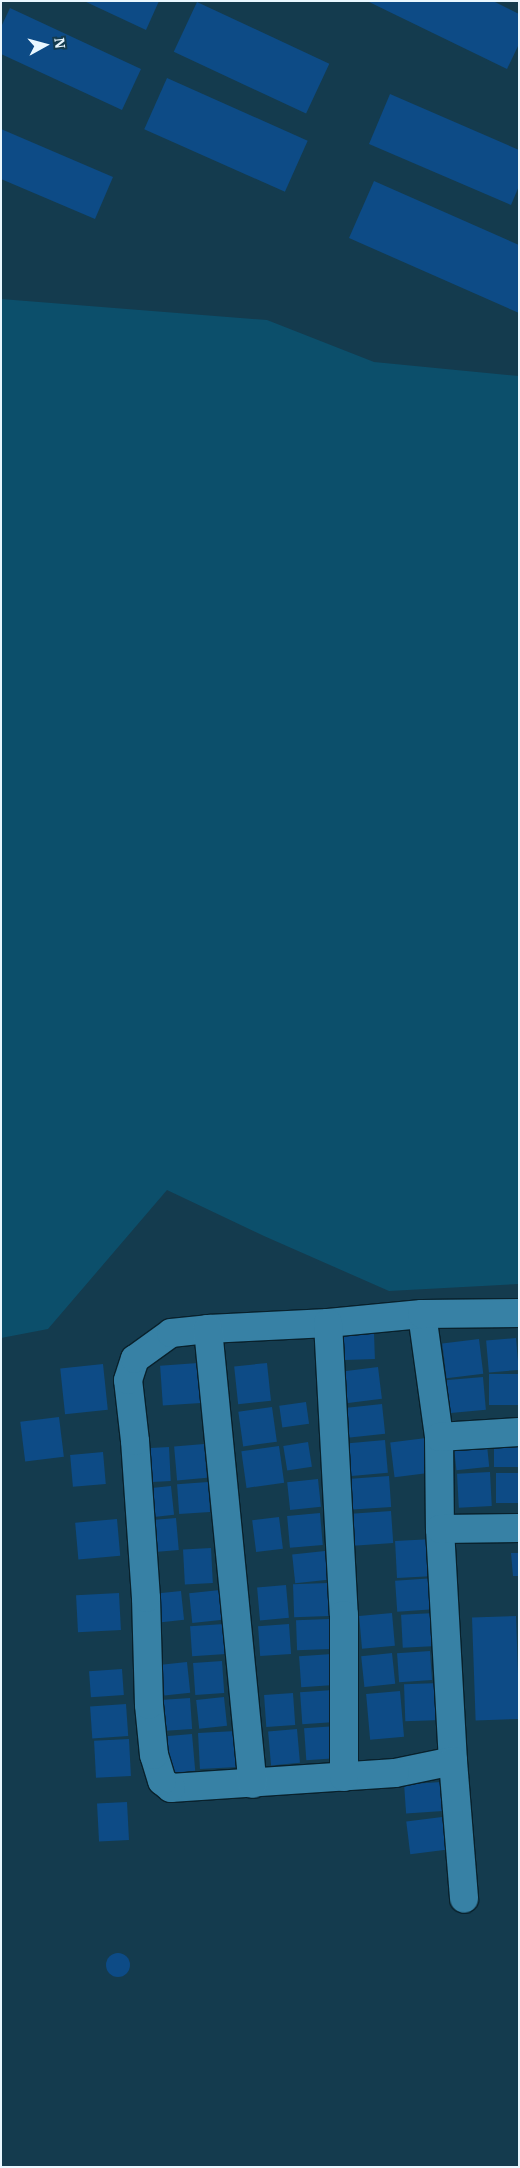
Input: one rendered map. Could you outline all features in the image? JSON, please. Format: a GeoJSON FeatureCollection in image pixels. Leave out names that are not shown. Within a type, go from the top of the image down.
{"type":"FeatureCollection","features":[{"type":"Feature","properties":{"kind":"street"},"geometry":{"type":"LineString","coordinates":[[453,1761],[395,1773],[253,1784],[171,1788],[162,1781],[154,1755],[149,1705],[146,1598],[135,1441],[128,1380],[135,1359],[154,1343],[171,1333],[208,1329],[328,1324],[422,1314],[519,1313]]}},
{"type":"Feature","properties":{"kind":"street"},"geometry":{"type":"LineString","coordinates":[[422,1314],[439,1437],[440,1529],[453,1761],[464,1899]]}},
{"type":"Feature","properties":{"kind":"street"},"geometry":{"type":"LineString","coordinates":[[328,1324],[344,1615],[344,1777]]}},
{"type":"Feature","properties":{"kind":"street"},"geometry":{"type":"LineString","coordinates":[[208,1329],[253,1784]]}},
{"type":"Feature","properties":{"kind":"street"},"geometry":{"type":"LineString","coordinates":[[439,1437],[519,1432]]}},
{"type":"Feature","properties":{"kind":"street"},"geometry":{"type":"LineString","coordinates":[[440,1529],[519,1528]]}},
{"type":"Feature","properties":{"kind":"shaded area"},"geometry":{"type":"Polygon","coordinates":[[[1,299],[267,320],[374,362],[519,376],[519,1284],[389,1291],[264,1236],[167,1190],[48,1329],[1,1338],[1,299]]]}},
{"type":"Feature","properties":{"kind":"building"},"geometry":{"type":"Polygon","coordinates":[[[84,1],[159,1],[146,30],[84,1]]]}},
{"type":"Feature","properties":{"kind":"building"},"geometry":{"type":"Polygon","coordinates":[[[367,1],[493,1],[519,14],[519,44],[507,69],[367,1]]]}},
{"type":"Feature","properties":{"kind":"building"},"geometry":{"type":"Polygon","coordinates":[[[197,2],[329,64],[306,114],[174,52],[197,2]]]}},
{"type":"Feature","properties":{"kind":"building"},"geometry":{"type":"Polygon","coordinates":[[[10,8],[141,69],[122,110],[1,54],[1,27],[10,8]]]}},
{"type":"Feature","properties":{"kind":"building"},"geometry":{"type":"Polygon","coordinates":[[[167,78],[308,141],[285,192],[144,129],[167,78]]]}},
{"type":"Feature","properties":{"kind":"building"},"geometry":{"type":"Polygon","coordinates":[[[390,94],[519,150],[519,186],[511,205],[369,144],[390,94]]]}},
{"type":"Feature","properties":{"kind":"building"},"geometry":{"type":"Polygon","coordinates":[[[1,129],[113,177],[95,219],[1,179],[1,129]]]}},
{"type":"Feature","properties":{"kind":"building"},"geometry":{"type":"Polygon","coordinates":[[[374,181],[519,245],[519,313],[349,238],[374,181]]]}},
{"type":"Feature","properties":{"kind":"building"},"geometry":{"type":"Polygon","coordinates":[[[374,1333],[375,1359],[338,1360],[337,1334],[374,1333]]]}},
{"type":"Feature","properties":{"kind":"building"},"geometry":{"type":"Polygon","coordinates":[[[516,1338],[519,1370],[489,1372],[486,1341],[516,1338]]]}},
{"type":"Feature","properties":{"kind":"building"},"geometry":{"type":"Polygon","coordinates":[[[479,1339],[483,1374],[447,1378],[442,1344],[479,1339]]]}},
{"type":"Feature","properties":{"kind":"building"},"geometry":{"type":"Polygon","coordinates":[[[198,1363],[201,1403],[163,1406],[160,1366],[198,1363]]]}},
{"type":"Feature","properties":{"kind":"building"},"geometry":{"type":"Polygon","coordinates":[[[267,1363],[271,1401],[238,1404],[234,1366],[267,1363]]]}},
{"type":"Feature","properties":{"kind":"building"},"geometry":{"type":"Polygon","coordinates":[[[103,1364],[108,1410],[65,1414],[60,1368],[103,1364]]]}},
{"type":"Feature","properties":{"kind":"building"},"geometry":{"type":"Polygon","coordinates":[[[378,1367],[382,1399],[344,1403],[340,1372],[378,1367]]]}},
{"type":"Feature","properties":{"kind":"building"},"geometry":{"type":"Polygon","coordinates":[[[489,1374],[519,1374],[519,1405],[489,1405],[489,1374]]]}},
{"type":"Feature","properties":{"kind":"building"},"geometry":{"type":"Polygon","coordinates":[[[483,1377],[486,1410],[448,1413],[445,1380],[483,1377]]]}},
{"type":"Feature","properties":{"kind":"building"},"geometry":{"type":"Polygon","coordinates":[[[306,1402],[309,1424],[282,1428],[279,1406],[306,1402]]]}},
{"type":"Feature","properties":{"kind":"building"},"geometry":{"type":"Polygon","coordinates":[[[382,1404],[385,1434],[345,1438],[342,1408],[382,1404]]]}},
{"type":"Feature","properties":{"kind":"building"},"geometry":{"type":"Polygon","coordinates":[[[272,1407],[277,1442],[243,1446],[238,1412],[272,1407]]]}},
{"type":"Feature","properties":{"kind":"building"},"geometry":{"type":"Polygon","coordinates":[[[59,1417],[64,1457],[25,1461],[20,1422],[59,1417]]]}},
{"type":"Feature","properties":{"kind":"building"},"geometry":{"type":"Polygon","coordinates":[[[494,1435],[519,1435],[519,1467],[494,1467],[494,1435]]]}},
{"type":"Feature","properties":{"kind":"building"},"geometry":{"type":"Polygon","coordinates":[[[486,1436],[489,1467],[456,1470],[453,1439],[486,1436]]]}},
{"type":"Feature","properties":{"kind":"building"},"geometry":{"type":"Polygon","coordinates":[[[426,1438],[430,1473],[395,1477],[390,1442],[426,1438]]]}},
{"type":"Feature","properties":{"kind":"building"},"geometry":{"type":"Polygon","coordinates":[[[385,1440],[388,1473],[346,1477],[343,1444],[385,1440]]]}},
{"type":"Feature","properties":{"kind":"building"},"geometry":{"type":"Polygon","coordinates":[[[308,1442],[312,1467],[287,1471],[283,1446],[308,1442]]]}},
{"type":"Feature","properties":{"kind":"building"},"geometry":{"type":"Polygon","coordinates":[[[204,1444],[207,1478],[177,1480],[174,1447],[204,1444]]]}},
{"type":"Feature","properties":{"kind":"building"},"geometry":{"type":"Polygon","coordinates":[[[279,1446],[284,1483],[247,1488],[241,1451],[279,1446]]]}},
{"type":"Feature","properties":{"kind":"building"},"geometry":{"type":"Polygon","coordinates":[[[169,1447],[171,1481],[143,1482],[141,1448],[169,1447]]]}},
{"type":"Feature","properties":{"kind":"building"},"geometry":{"type":"Polygon","coordinates":[[[103,1452],[106,1484],[73,1487],[70,1455],[103,1452]]]}},
{"type":"Feature","properties":{"kind":"building"},"geometry":{"type":"Polygon","coordinates":[[[490,1472],[492,1506],[459,1508],[457,1474],[490,1472]]]}},
{"type":"Feature","properties":{"kind":"building"},"geometry":{"type":"Polygon","coordinates":[[[496,1473],[519,1473],[519,1503],[496,1503],[496,1473]]]}},
{"type":"Feature","properties":{"kind":"building"},"geometry":{"type":"Polygon","coordinates":[[[389,1476],[391,1507],[349,1510],[347,1479],[389,1476]]]}},
{"type":"Feature","properties":{"kind":"building"},"geometry":{"type":"Polygon","coordinates":[[[318,1479],[321,1507],[290,1510],[287,1482],[318,1479]]]}},
{"type":"Feature","properties":{"kind":"building"},"geometry":{"type":"Polygon","coordinates":[[[208,1482],[210,1512],[179,1514],[177,1484],[208,1482]]]}},
{"type":"Feature","properties":{"kind":"building"},"geometry":{"type":"Polygon","coordinates":[[[171,1486],[174,1515],[147,1518],[144,1489],[171,1486]]]}},
{"type":"Feature","properties":{"kind":"building"},"geometry":{"type":"Polygon","coordinates":[[[391,1511],[393,1543],[353,1546],[351,1514],[391,1511]]]}},
{"type":"Feature","properties":{"kind":"building"},"geometry":{"type":"Polygon","coordinates":[[[320,1513],[323,1545],[290,1548],[287,1516],[320,1513]]]}},
{"type":"Feature","properties":{"kind":"building"},"geometry":{"type":"Polygon","coordinates":[[[279,1517],[283,1549],[256,1552],[252,1520],[279,1517]]]}},
{"type":"Feature","properties":{"kind":"building"},"geometry":{"type":"Polygon","coordinates":[[[176,1518],[179,1550],[149,1552],[146,1521],[176,1518]]]}},
{"type":"Feature","properties":{"kind":"building"},"geometry":{"type":"Polygon","coordinates":[[[117,1519],[120,1556],[78,1560],[75,1523],[117,1519]]]}},
{"type":"Feature","properties":{"kind":"building"},"geometry":{"type":"Polygon","coordinates":[[[433,1539],[435,1576],[397,1578],[395,1541],[433,1539]]]}},
{"type":"Feature","properties":{"kind":"building"},"geometry":{"type":"Polygon","coordinates":[[[211,1548],[213,1583],[185,1584],[183,1549],[211,1548]]]}},
{"type":"Feature","properties":{"kind":"building"},"geometry":{"type":"Polygon","coordinates":[[[325,1551],[328,1580],[295,1583],[292,1554],[325,1551]]]}},
{"type":"Feature","properties":{"kind":"building"},"geometry":{"type":"Polygon","coordinates":[[[511,1553],[519,1553],[519,1576],[513,1576],[511,1553]]]}},
{"type":"Feature","properties":{"kind":"building"},"geometry":{"type":"Polygon","coordinates":[[[435,1578],[437,1609],[397,1612],[395,1581],[435,1578]]]}},
{"type":"Feature","properties":{"kind":"building"},"geometry":{"type":"Polygon","coordinates":[[[328,1583],[329,1616],[294,1617],[293,1584],[328,1583]]]}},
{"type":"Feature","properties":{"kind":"building"},"geometry":{"type":"Polygon","coordinates":[[[286,1585],[289,1618],[260,1620],[257,1588],[286,1585]]]}},
{"type":"Feature","properties":{"kind":"building"},"geometry":{"type":"Polygon","coordinates":[[[220,1590],[223,1620],[192,1623],[189,1593],[220,1590]]]}},
{"type":"Feature","properties":{"kind":"building"},"geometry":{"type":"Polygon","coordinates":[[[181,1591],[184,1620],[157,1623],[154,1594],[181,1591]]]}},
{"type":"Feature","properties":{"kind":"building"},"geometry":{"type":"Polygon","coordinates":[[[119,1593],[121,1630],[78,1632],[76,1595],[119,1593]]]}},
{"type":"Feature","properties":{"kind":"building"},"geometry":{"type":"Polygon","coordinates":[[[392,1613],[395,1646],[362,1649],[359,1616],[392,1613]]]}},
{"type":"Feature","properties":{"kind":"building"},"geometry":{"type":"Polygon","coordinates":[[[435,1613],[437,1646],[403,1648],[401,1615],[435,1613]]]}},
{"type":"Feature","properties":{"kind":"building"},"geometry":{"type":"Polygon","coordinates":[[[516,1616],[519,1719],[476,1720],[472,1618],[516,1616]]]}},
{"type":"Feature","properties":{"kind":"building"},"geometry":{"type":"Polygon","coordinates":[[[329,1619],[330,1649],[297,1650],[296,1620],[329,1619]]]}},
{"type":"Feature","properties":{"kind":"building"},"geometry":{"type":"Polygon","coordinates":[[[224,1624],[226,1654],[192,1656],[190,1626],[224,1624]]]}},
{"type":"Feature","properties":{"kind":"building"},"geometry":{"type":"Polygon","coordinates":[[[289,1624],[291,1654],[260,1656],[258,1626],[289,1624]]]}},
{"type":"Feature","properties":{"kind":"building"},"geometry":{"type":"Polygon","coordinates":[[[430,1651],[432,1680],[399,1682],[397,1653],[430,1651]]]}},
{"type":"Feature","properties":{"kind":"building"},"geometry":{"type":"Polygon","coordinates":[[[392,1653],[395,1684],[364,1687],[361,1656],[392,1653]]]}},
{"type":"Feature","properties":{"kind":"building"},"geometry":{"type":"Polygon","coordinates":[[[332,1654],[334,1685],[301,1687],[299,1656],[332,1654]]]}},
{"type":"Feature","properties":{"kind":"building"},"geometry":{"type":"Polygon","coordinates":[[[222,1661],[224,1693],[195,1695],[193,1663],[222,1661]]]}},
{"type":"Feature","properties":{"kind":"building"},"geometry":{"type":"Polygon","coordinates":[[[187,1662],[190,1693],[164,1696],[161,1665],[187,1662]]]}},
{"type":"Feature","properties":{"kind":"building"},"geometry":{"type":"Polygon","coordinates":[[[122,1669],[124,1695],[91,1697],[89,1671],[122,1669]]]}},
{"type":"Feature","properties":{"kind":"building"},"geometry":{"type":"Polygon","coordinates":[[[440,1683],[441,1720],[405,1721],[404,1684],[440,1683]]]}},
{"type":"Feature","properties":{"kind":"building"},"geometry":{"type":"Polygon","coordinates":[[[333,1690],[335,1722],[302,1724],[300,1692],[333,1690]]]}},
{"type":"Feature","properties":{"kind":"building"},"geometry":{"type":"Polygon","coordinates":[[[400,1691],[404,1737],[370,1740],[366,1694],[400,1691]]]}},
{"type":"Feature","properties":{"kind":"building"},"geometry":{"type":"Polygon","coordinates":[[[293,1693],[295,1725],[266,1727],[264,1695],[293,1693]]]}},
{"type":"Feature","properties":{"kind":"building"},"geometry":{"type":"Polygon","coordinates":[[[224,1697],[227,1726],[199,1729],[196,1700],[224,1697]]]}},
{"type":"Feature","properties":{"kind":"building"},"geometry":{"type":"Polygon","coordinates":[[[190,1698],[192,1729],[162,1731],[160,1700],[190,1698]]]}},
{"type":"Feature","properties":{"kind":"building"},"geometry":{"type":"Polygon","coordinates":[[[126,1704],[128,1736],[92,1738],[90,1707],[126,1704]]]}},
{"type":"Feature","properties":{"kind":"building"},"geometry":{"type":"Polygon","coordinates":[[[337,1726],[339,1758],[306,1760],[304,1728],[337,1726]]]}},
{"type":"Feature","properties":{"kind":"building"},"geometry":{"type":"Polygon","coordinates":[[[297,1729],[300,1763],[271,1765],[268,1732],[297,1729]]]}},
{"type":"Feature","properties":{"kind":"building"},"geometry":{"type":"Polygon","coordinates":[[[236,1731],[238,1767],[200,1769],[198,1733],[236,1731]]]}},
{"type":"Feature","properties":{"kind":"building"},"geometry":{"type":"Polygon","coordinates":[[[192,1734],[195,1771],[165,1773],[162,1737],[192,1734]]]}},
{"type":"Feature","properties":{"kind":"building"},"geometry":{"type":"Polygon","coordinates":[[[129,1739],[131,1776],[96,1778],[94,1741],[129,1739]]]}},
{"type":"Feature","properties":{"kind":"building"},"geometry":{"type":"Polygon","coordinates":[[[441,1782],[443,1811],[406,1814],[404,1785],[441,1782]]]}},
{"type":"Feature","properties":{"kind":"building"},"geometry":{"type":"Polygon","coordinates":[[[127,1802],[129,1840],[99,1842],[97,1804],[127,1802]]]}},
{"type":"Feature","properties":{"kind":"building"},"geometry":{"type":"Polygon","coordinates":[[[442,1817],[446,1850],[410,1854],[406,1821],[442,1817]]]}},
{"type":"Feature","properties":{"kind":"building"},"geometry":{"type":"Polygon","coordinates":[[[118,1953],[123,1954],[129,1960],[129,1970],[123,1976],[118,1977],[113,1976],[107,1970],[106,1965],[107,1960],[113,1954],[118,1953]]]}}]}
